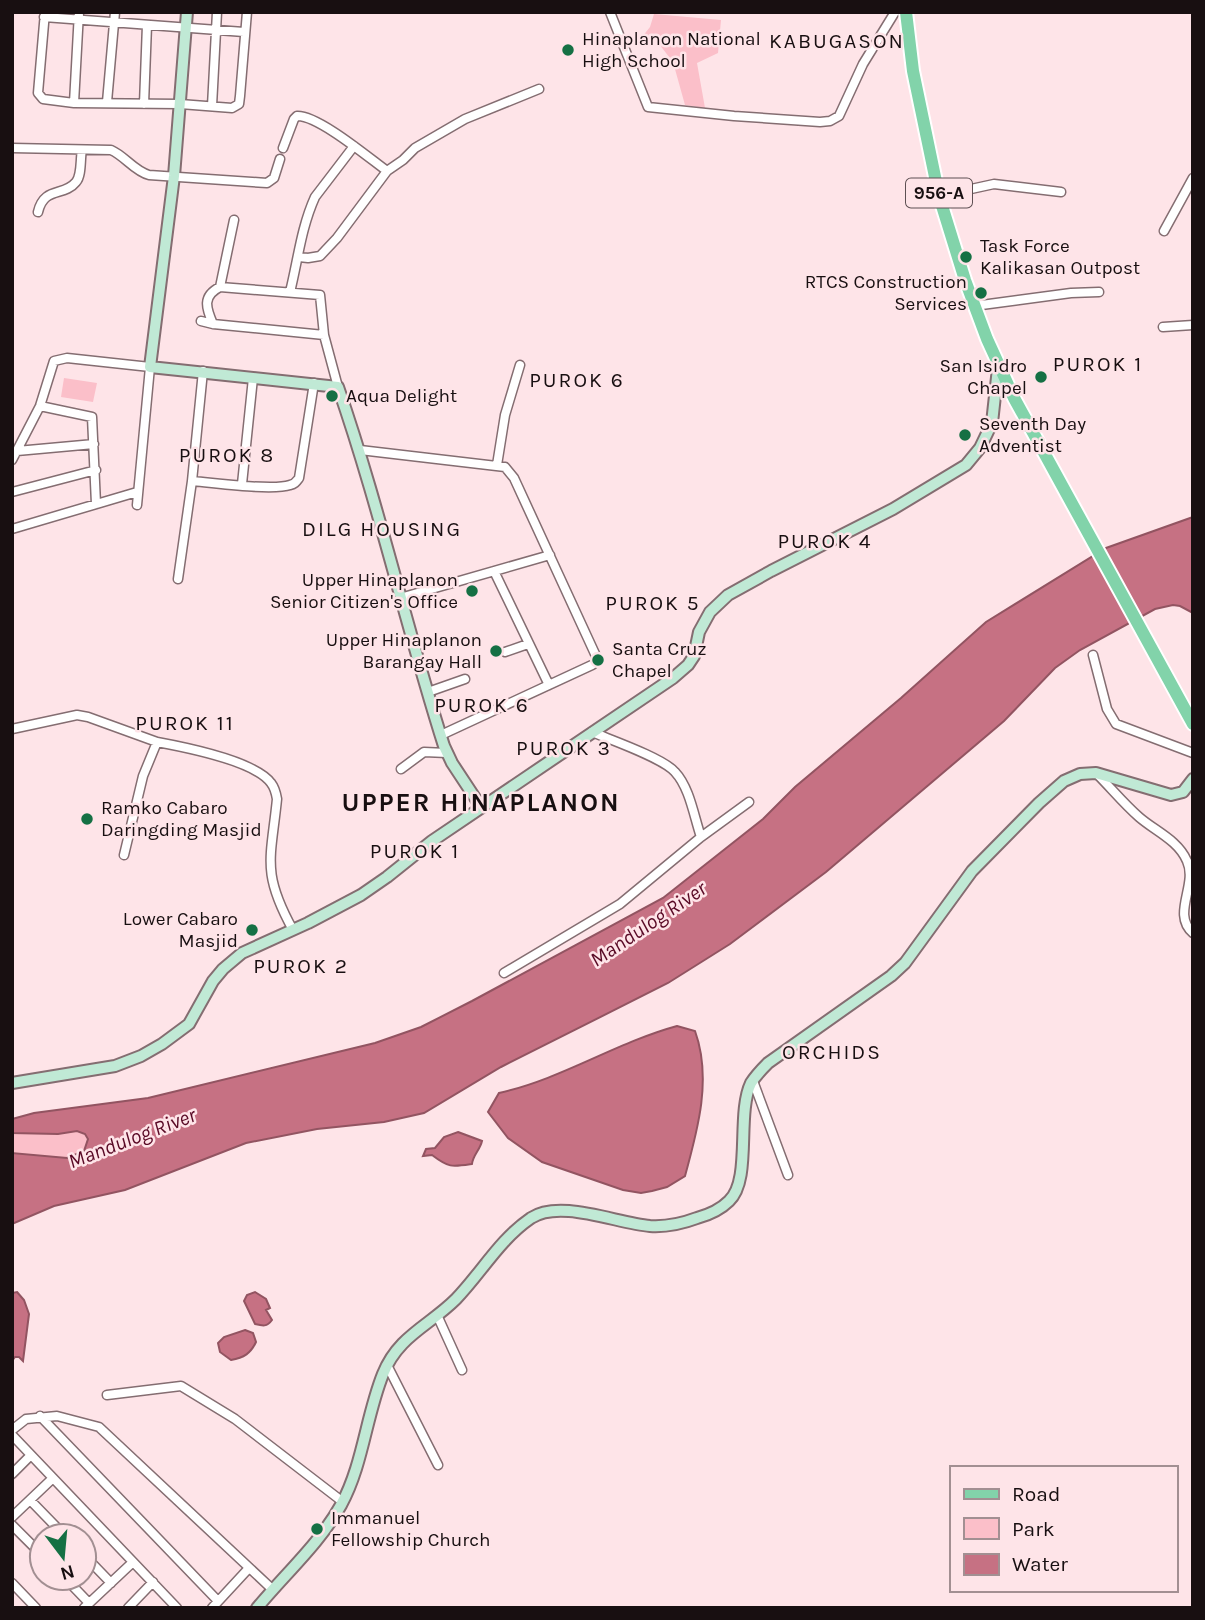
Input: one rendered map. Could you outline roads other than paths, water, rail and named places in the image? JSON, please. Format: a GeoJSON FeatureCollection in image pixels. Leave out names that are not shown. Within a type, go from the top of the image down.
{"type":"FeatureCollection","features":[{"type":"Feature","properties":{"kind":"main road","name":"956-A"},"geometry":{"type":"LineString","coordinates":[[906,12],[911,59],[939,195],[974,306],[999,368],[1193,724]]}},
{"type":"Feature","properties":{"kind":"street"},"geometry":{"type":"LineString","coordinates":[[107,102],[115,12]]}},
{"type":"Feature","properties":{"kind":"street"},"geometry":{"type":"LineString","coordinates":[[137,505],[150,367],[174,176],[187,12]]}},
{"type":"Feature","properties":{"kind":"street"},"geometry":{"type":"LineString","coordinates":[[212,106],[217,12]]}},
{"type":"Feature","properties":{"kind":"street"},"geometry":{"type":"LineString","coordinates":[[243,32],[44,15],[40,97],[74,103],[180,104],[232,108],[239,104],[243,32],[247,12]]}},
{"type":"Feature","properties":{"kind":"street"},"geometry":{"type":"LineString","coordinates":[[610,12],[648,107],[820,122],[839,116],[863,64],[895,12]]}},
{"type":"Feature","properties":{"kind":"street"},"geometry":{"type":"LineString","coordinates":[[74,103],[79,16]]}},
{"type":"Feature","properties":{"kind":"street"},"geometry":{"type":"LineString","coordinates":[[144,104],[147,25]]}},
{"type":"Feature","properties":{"kind":"street"},"geometry":{"type":"LineString","coordinates":[[299,257],[320,256],[337,238],[387,171],[415,148],[442,131],[539,89]]}},
{"type":"Feature","properties":{"kind":"street"},"geometry":{"type":"LineString","coordinates":[[283,148],[293,120],[302,116],[313,119],[387,171]]}},
{"type":"Feature","properties":{"kind":"street"},"geometry":{"type":"LineString","coordinates":[[290,292],[304,227],[315,197],[354,146]]}},
{"type":"Feature","properties":{"kind":"street"},"geometry":{"type":"LineString","coordinates":[[12,148],[111,150],[122,155],[141,173],[267,183],[274,178],[280,159]]}},
{"type":"Feature","properties":{"kind":"street"},"geometry":{"type":"LineString","coordinates":[[38,212],[46,196],[70,187],[77,180],[82,149]]}},
{"type":"Feature","properties":{"kind":"street"},"geometry":{"type":"LineString","coordinates":[[1164,231],[1193,178]]}},
{"type":"Feature","properties":{"kind":"street"},"geometry":{"type":"LineString","coordinates":[[939,195],[994,184],[1061,192]]}},
{"type":"Feature","properties":{"kind":"street"},"geometry":{"type":"LineString","coordinates":[[220,287],[234,220]]}},
{"type":"Feature","properties":{"kind":"street"},"geometry":{"type":"LineString","coordinates":[[214,324],[206,298],[220,287],[320,295],[324,335],[338,387],[360,450],[441,735],[447,753],[481,807]]}},
{"type":"Feature","properties":{"kind":"street"},"geometry":{"type":"LineString","coordinates":[[974,306],[1071,293],[1100,292]]}},
{"type":"Feature","properties":{"kind":"street"},"geometry":{"type":"LineString","coordinates":[[201,321],[324,335]]}},
{"type":"Feature","properties":{"kind":"street"},"geometry":{"type":"LineString","coordinates":[[1163,327],[1193,325]]}},
{"type":"Feature","properties":{"kind":"street"},"geometry":{"type":"LineString","coordinates":[[15,456],[40,406],[51,364],[58,359],[338,387]]}},
{"type":"Feature","properties":{"kind":"street"},"geometry":{"type":"LineString","coordinates":[[498,465],[505,415],[520,365]]}},
{"type":"Feature","properties":{"kind":"street"},"geometry":{"type":"LineString","coordinates":[[12,1083],[93,1071],[141,1056],[162,1044],[188,1024],[213,981],[233,960],[262,942],[335,910],[360,895],[481,807],[673,678],[694,656],[703,623],[710,612],[728,595],[893,509],[966,465],[981,448],[992,423],[999,368]]}},
{"type":"Feature","properties":{"kind":"street"},"geometry":{"type":"LineString","coordinates":[[178,579],[192,481],[203,372]]}},
{"type":"Feature","properties":{"kind":"street"},"geometry":{"type":"LineString","coordinates":[[242,484],[253,378]]}},
{"type":"Feature","properties":{"kind":"street"},"geometry":{"type":"LineString","coordinates":[[192,481],[266,487],[291,485],[299,478],[314,383]]}},
{"type":"Feature","properties":{"kind":"street"},"geometry":{"type":"LineString","coordinates":[[40,406],[92,417],[96,503]]}},
{"type":"Feature","properties":{"kind":"street"},"geometry":{"type":"LineString","coordinates":[[15,456],[94,444]]}},
{"type":"Feature","properties":{"kind":"street"},"geometry":{"type":"LineString","coordinates":[[360,450],[505,467],[514,478],[597,659],[592,664],[441,735]]}},
{"type":"Feature","properties":{"kind":"street"},"geometry":{"type":"LineString","coordinates":[[12,492],[96,470]]}},
{"type":"Feature","properties":{"kind":"street"},"geometry":{"type":"LineString","coordinates":[[12,529],[137,492]]}},
{"type":"Feature","properties":{"kind":"street"},"geometry":{"type":"LineString","coordinates":[[400,598],[550,555]]}},
{"type":"Feature","properties":{"kind":"street"},"geometry":{"type":"LineString","coordinates":[[494,571],[548,685]]}},
{"type":"Feature","properties":{"kind":"street"},"geometry":{"type":"LineString","coordinates":[[505,652],[528,644]]}},
{"type":"Feature","properties":{"kind":"street"},"geometry":{"type":"LineString","coordinates":[[1093,655],[1113,720],[1120,726],[1193,753]]}},
{"type":"Feature","properties":{"kind":"street"},"geometry":{"type":"LineString","coordinates":[[428,692],[465,679]]}},
{"type":"Feature","properties":{"kind":"street"},"geometry":{"type":"LineString","coordinates":[[12,729],[77,715],[88,716],[157,742],[223,757],[268,779],[277,799],[269,849],[270,871],[274,891],[293,930]]}},
{"type":"Feature","properties":{"kind":"street"},"geometry":{"type":"LineString","coordinates":[[592,732],[661,762],[675,772],[682,781],[701,837]]}},
{"type":"Feature","properties":{"kind":"street"},"geometry":{"type":"LineString","coordinates":[[124,855],[143,776],[157,742]]}},
{"type":"Feature","properties":{"kind":"street"},"geometry":{"type":"LineString","coordinates":[[401,769],[424,752],[447,753]]}},
{"type":"Feature","properties":{"kind":"street"},"geometry":{"type":"LineString","coordinates":[[257,1608],[331,1521],[343,1502],[359,1456],[371,1406],[387,1365],[399,1345],[454,1300],[501,1243],[543,1211],[562,1209],[615,1221],[652,1226],[676,1225],[701,1217],[727,1203],[740,1184],[744,1125],[753,1081],[768,1063],[891,976],[905,963],[972,871],[1053,790],[1070,778],[1087,773],[1096,773],[1171,795],[1183,792],[1193,779]]}},
{"type":"Feature","properties":{"kind":"street"},"geometry":{"type":"LineString","coordinates":[[1096,773],[1137,815],[1174,842],[1184,854],[1191,877],[1184,906],[1185,923],[1193,933]]}},
{"type":"Feature","properties":{"kind":"street"},"geometry":{"type":"LineString","coordinates":[[504,973],[621,904],[701,837],[749,802]]}},
{"type":"Feature","properties":{"kind":"street"},"geometry":{"type":"LineString","coordinates":[[753,1081],[788,1175]]}},
{"type":"Feature","properties":{"kind":"street"},"geometry":{"type":"LineString","coordinates":[[437,1315],[462,1370]]}},
{"type":"Feature","properties":{"kind":"street"},"geometry":{"type":"LineString","coordinates":[[387,1365],[438,1465]]}},
{"type":"Feature","properties":{"kind":"street"},"geometry":{"type":"LineString","coordinates":[[107,1395],[181,1386],[235,1419],[343,1502]]}},
{"type":"Feature","properties":{"kind":"street"},"geometry":{"type":"LineString","coordinates":[[12,1430],[26,1419],[40,1416],[57,1416],[99,1427],[272,1589]]}},
{"type":"Feature","properties":{"kind":"street"},"geometry":{"type":"LineString","coordinates":[[40,1416],[215,1605],[249,1568]]}},
{"type":"Feature","properties":{"kind":"street"},"geometry":{"type":"LineString","coordinates":[[12,1435],[175,1607]]}},
{"type":"Feature","properties":{"kind":"street"},"geometry":{"type":"LineString","coordinates":[[12,1474],[31,1455]]}},
{"type":"Feature","properties":{"kind":"street"},"geometry":{"type":"LineString","coordinates":[[12,1517],[53,1478]]}},
{"type":"Feature","properties":{"kind":"street"},"geometry":{"type":"LineString","coordinates":[[31,1501],[51,1522]]}},
{"type":"Feature","properties":{"kind":"street"},"geometry":{"type":"LineString","coordinates":[[12,1525],[28,1541]]}},
{"type":"Feature","properties":{"kind":"street"},"geometry":{"type":"LineString","coordinates":[[87,1605],[133,1562]]}},
{"type":"Feature","properties":{"kind":"street"},"geometry":{"type":"LineString","coordinates":[[98,1570],[111,1583]]}},
{"type":"Feature","properties":{"kind":"street"},"geometry":{"type":"LineString","coordinates":[[128,1608],[153,1582]]}},
{"type":"Feature","properties":{"kind":"street"},"geometry":{"type":"LineString","coordinates":[[12,1583],[36,1608]]}},
{"type":"Feature","properties":{"kind":"water","name":"Mandulog River"},"geometry":{"type":"Polygon","coordinates":[[[1193,517],[1193,613],[1173,605],[1155,609],[1080,650],[1055,668],[1004,721],[826,872],[730,944],[668,983],[501,1067],[424,1113],[384,1122],[317,1129],[246,1143],[125,1190],[54,1206],[12,1224],[12,1153],[67,1158],[84,1151],[88,1139],[85,1134],[77,1131],[58,1134],[12,1133],[12,1119],[34,1113],[148,1098],[375,1043],[421,1027],[663,898],[763,819],[795,787],[986,622],[1106,548],[1193,517]]]}},
{"type":"Feature","properties":{"kind":"water"},"geometry":{"type":"Polygon","coordinates":[[[677,1026],[695,1031],[700,1049],[703,1085],[698,1122],[685,1176],[667,1187],[641,1193],[623,1190],[542,1162],[508,1138],[488,1112],[499,1093],[545,1079],[677,1026]]]}},
{"type":"Feature","properties":{"kind":"water"},"geometry":{"type":"Polygon","coordinates":[[[458,1132],[482,1141],[472,1164],[451,1166],[432,1155],[423,1156],[426,1149],[435,1148],[444,1137],[458,1132]]]}},
{"type":"Feature","properties":{"kind":"water"},"geometry":{"type":"Polygon","coordinates":[[[17,1292],[24,1300],[29,1314],[23,1361],[15,1357],[12,1361],[12,1293],[17,1292]]]}},
{"type":"Feature","properties":{"kind":"water"},"geometry":{"type":"Polygon","coordinates":[[[255,1292],[266,1299],[270,1308],[266,1310],[272,1320],[267,1325],[255,1324],[244,1301],[247,1295],[255,1292]]]}},
{"type":"Feature","properties":{"kind":"water"},"geometry":{"type":"Polygon","coordinates":[[[245,1330],[253,1333],[256,1342],[249,1352],[231,1360],[220,1352],[218,1343],[224,1337],[245,1330]]]}},
{"type":"Feature","properties":{"kind":"place","name":"Hinaplanon National High School"},"geometry":{"type":"Point","coordinates":[568,50]}},
{"type":"Feature","properties":{"kind":"place","name":"Task Force Kalikasan Outpost"},"geometry":{"type":"Point","coordinates":[966,257]}},
{"type":"Feature","properties":{"kind":"place","name":"RTCS Construction Services"},"geometry":{"type":"Point","coordinates":[981,293]}},
{"type":"Feature","properties":{"kind":"place","name":"San Isidro Chapel"},"geometry":{"type":"Point","coordinates":[1041,377]}},
{"type":"Feature","properties":{"kind":"place","name":"Aqua Delight"},"geometry":{"type":"Point","coordinates":[332,396]}},
{"type":"Feature","properties":{"kind":"place","name":"Seventh Day Adventist"},"geometry":{"type":"Point","coordinates":[965,435]}},
{"type":"Feature","properties":{"kind":"place","name":"Upper Hinaplanon Senior Citizen's Office"},"geometry":{"type":"Point","coordinates":[472,591]}},
{"type":"Feature","properties":{"kind":"place","name":"Upper Hinaplanon Barangay Hall"},"geometry":{"type":"Point","coordinates":[496,651]}},
{"type":"Feature","properties":{"kind":"place","name":"Santa Cruz Chapel"},"geometry":{"type":"Point","coordinates":[598,660]}},
{"type":"Feature","properties":{"kind":"place","name":"Ramko Cabaro Daringding Masjid"},"geometry":{"type":"Point","coordinates":[87,819]}},
{"type":"Feature","properties":{"kind":"place","name":"Lower Cabaro Masjid"},"geometry":{"type":"Point","coordinates":[252,930]}},
{"type":"Feature","properties":{"kind":"place","name":"Immanuel Fellowship Church"},"geometry":{"type":"Point","coordinates":[317,1529]}},
{"type":"Feature","properties":{"kind":"district","name":"KABUGASON"},"geometry":{"type":"Point","coordinates":[837,41]}},
{"type":"Feature","properties":{"kind":"district","name":"PUROK 1"},"geometry":{"type":"Point","coordinates":[1098,364]}},
{"type":"Feature","properties":{"kind":"district","name":"PUROK 6"},"geometry":{"type":"Point","coordinates":[577,380]}},
{"type":"Feature","properties":{"kind":"district","name":"PUROK 8"},"geometry":{"type":"Point","coordinates":[227,455]}},
{"type":"Feature","properties":{"kind":"district","name":"DILG HOUSING"},"geometry":{"type":"Point","coordinates":[382,529]}},
{"type":"Feature","properties":{"kind":"district","name":"PUROK 4"},"geometry":{"type":"Point","coordinates":[825,541]}},
{"type":"Feature","properties":{"kind":"district","name":"PUROK 5"},"geometry":{"type":"Point","coordinates":[653,603]}},
{"type":"Feature","properties":{"kind":"district","name":"PUROK 6"},"geometry":{"type":"Point","coordinates":[482,705]}},
{"type":"Feature","properties":{"kind":"district","name":"PUROK 11"},"geometry":{"type":"Point","coordinates":[185,723]}},
{"type":"Feature","properties":{"kind":"district","name":"PUROK 3"},"geometry":{"type":"Point","coordinates":[564,748]}},
{"type":"Feature","properties":{"kind":"district","name":"UPPER HINAPLANON"},"geometry":{"type":"Point","coordinates":[481,802]}},
{"type":"Feature","properties":{"kind":"district","name":"PUROK 1"},"geometry":{"type":"Point","coordinates":[415,851]}},
{"type":"Feature","properties":{"kind":"district","name":"PUROK 2"},"geometry":{"type":"Point","coordinates":[301,966]}},
{"type":"Feature","properties":{"kind":"district","name":"ORCHIDS"},"geometry":{"type":"Point","coordinates":[832,1052]}}]}
